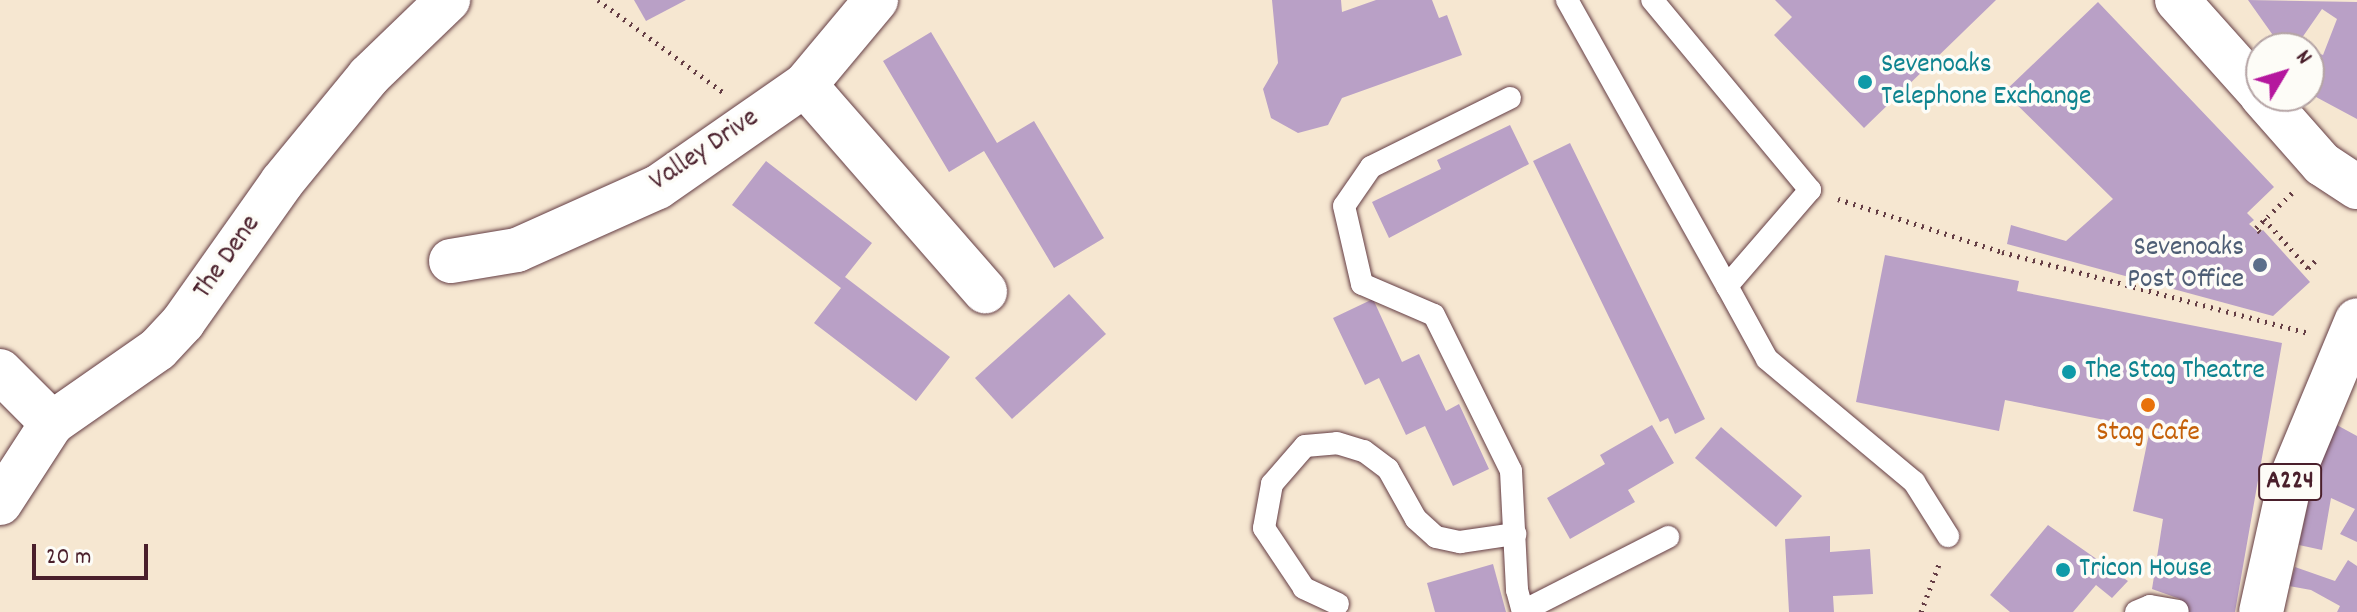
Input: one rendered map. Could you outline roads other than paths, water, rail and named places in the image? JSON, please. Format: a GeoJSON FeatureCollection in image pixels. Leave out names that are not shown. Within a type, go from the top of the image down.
{"type":"FeatureCollection","features":[{"type":"Feature","properties":{"kind":"street","name":"The Dene"},"geometry":{"type":"LineString","coordinates":[[0,503],[52,423],[158,349],[183,322],[282,182],[369,76],[448,0]]}},
{"type":"Feature","properties":{"kind":"street","name":"Valley Drive"},"geometry":{"type":"LineString","coordinates":[[451,261],[517,250],[658,187],[756,116],[805,85],[876,0]]}},
{"type":"Feature","properties":{"kind":"street"},"geometry":{"type":"LineString","coordinates":[[2177,0],[2245,76]]}},
{"type":"Feature","properties":{"kind":"street"},"geometry":{"type":"LineString","coordinates":[[805,85],[986,290]]}},
{"type":"Feature","properties":{"kind":"street"},"geometry":{"type":"LineString","coordinates":[[2279,112],[2340,175]]}},
{"type":"Feature","properties":{"kind":"street","name":"A224"},"geometry":{"type":"LineString","coordinates":[[2261,612],[2290,481],[2357,320]]}},
{"type":"Feature","properties":{"kind":"street"},"geometry":{"type":"LineString","coordinates":[[0,371],[52,423]]}},
{"type":"Feature","properties":{"kind":"lane"},"geometry":{"type":"LineString","coordinates":[[1567,0],[1767,359],[1914,482],[1948,536]]}},
{"type":"Feature","properties":{"kind":"lane"},"geometry":{"type":"LineString","coordinates":[[1652,0],[1810,190],[1727,286]]}},
{"type":"Feature","properties":{"kind":"lane"},"geometry":{"type":"LineString","coordinates":[[1510,98],[1371,167],[1344,206],[1362,284],[1434,315],[1511,471],[1523,612],[1668,537]]}},
{"type":"Feature","properties":{"kind":"lane"},"geometry":{"type":"LineString","coordinates":[[1338,604],[1304,588],[1264,528],[1272,484],[1305,446],[1337,443],[1364,451],[1388,469],[1416,519],[1436,537],[1460,542],[1515,534]]}},
{"type":"Feature","properties":{"kind":"lane"},"geometry":{"type":"LineString","coordinates":[[2136,612],[2150,606],[2178,611]]}},
{"type":"Feature","properties":{"kind":"place","name":"Sevenoaks Telephone Exchange"},"geometry":{"type":"Point","coordinates":[1865,82]}},
{"type":"Feature","properties":{"kind":"place","name":"Sevenoaks Post Office"},"geometry":{"type":"Point","coordinates":[2260,265]}},
{"type":"Feature","properties":{"kind":"place","name":"The Stag Theatre"},"geometry":{"type":"Point","coordinates":[2069,372]}},
{"type":"Feature","properties":{"kind":"place","name":"Stag Cafe"},"geometry":{"type":"Point","coordinates":[2148,405]}},
{"type":"Feature","properties":{"kind":"place","name":"Tricon House"},"geometry":{"type":"Point","coordinates":[2063,570]}}]}
